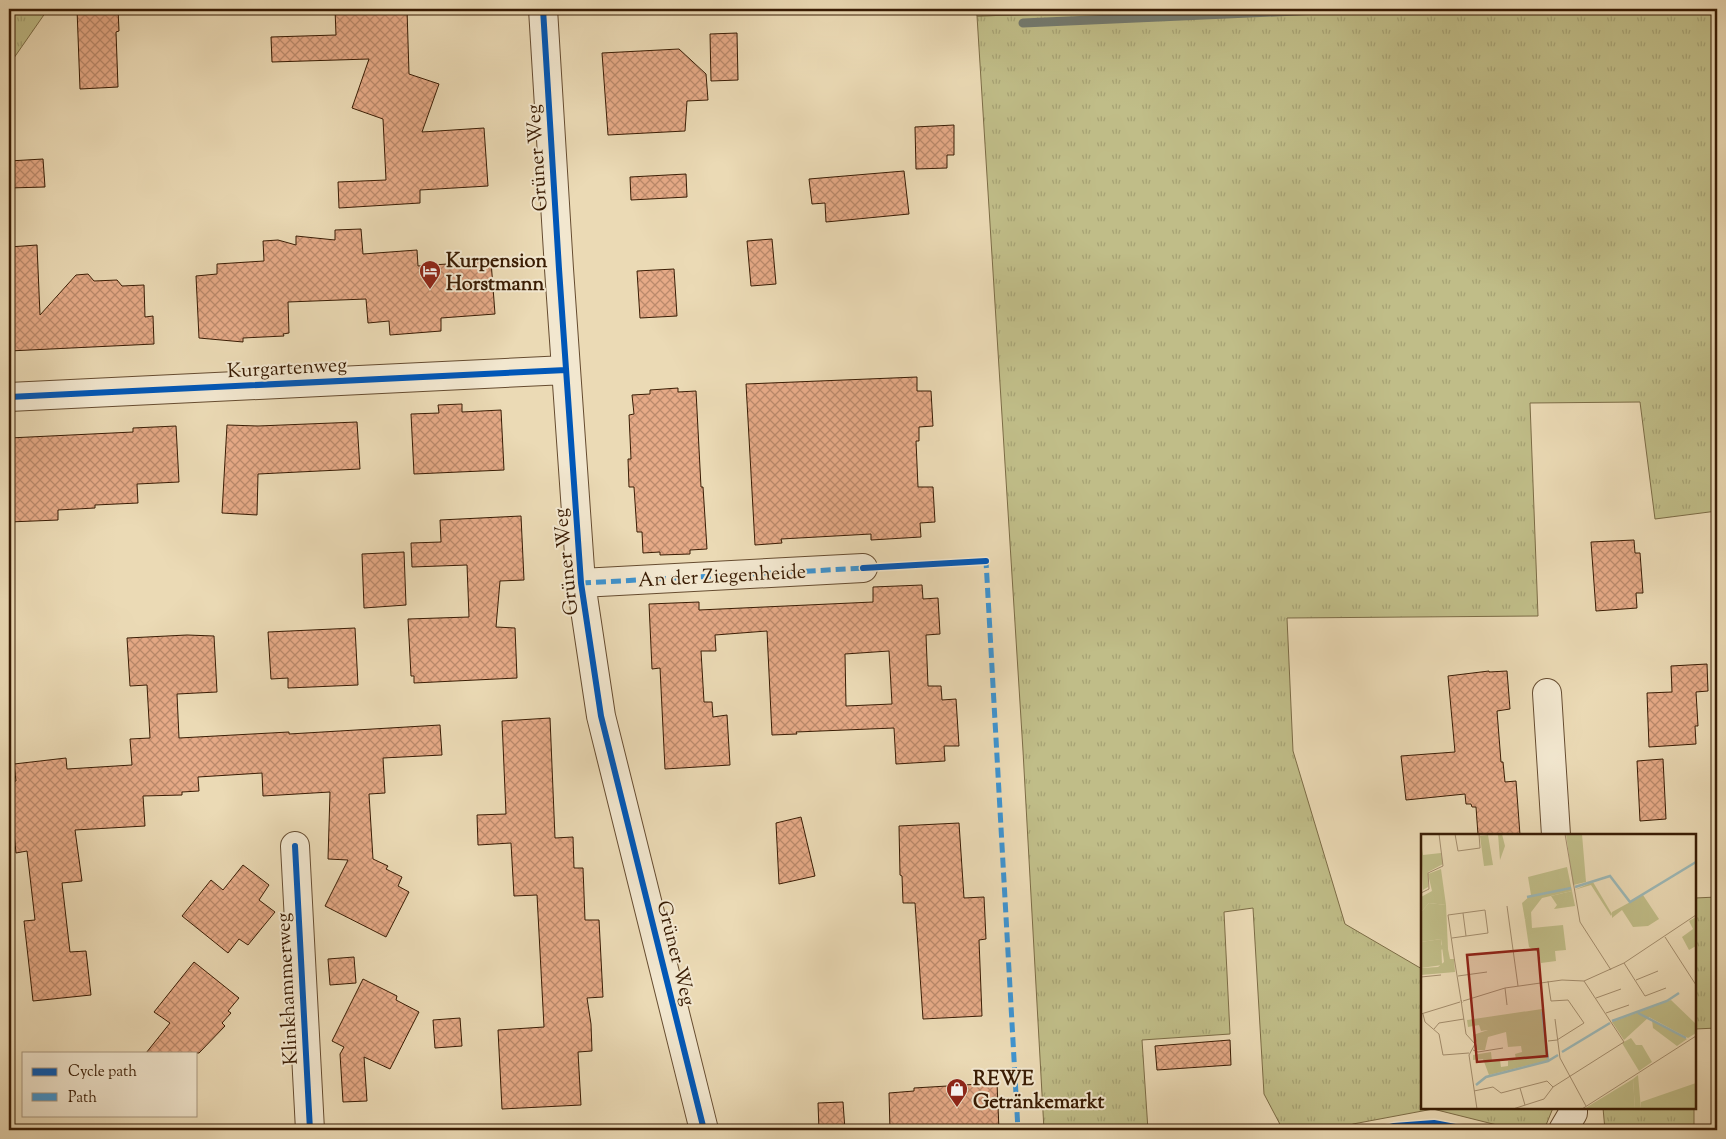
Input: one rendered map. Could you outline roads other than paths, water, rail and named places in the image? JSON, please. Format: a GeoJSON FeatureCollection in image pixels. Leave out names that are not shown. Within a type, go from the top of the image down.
{"type":"FeatureCollection","features":[{"type":"Feature","properties":{"kind":"street","name":"Grüner Weg"},"geometry":{"type":"LineString","coordinates":[[543,9],[581,583],[601,716],[704,1130]]}},
{"type":"Feature","properties":{"kind":"street","name":"Kurgartenweg"},"geometry":{"type":"LineString","coordinates":[[9,397],[566,370]]}},
{"type":"Feature","properties":{"kind":"street","name":"An der Ziegenheide"},"geometry":{"type":"LineString","coordinates":[[581,583],[863,568]]}},
{"type":"Feature","properties":{"kind":"street"},"geometry":{"type":"LineString","coordinates":[[1547,693],[1556,834]]}},
{"type":"Feature","properties":{"kind":"street","name":"Klinkhammerweg"},"geometry":{"type":"LineString","coordinates":[[295,846],[310,1130]]}},
{"type":"Feature","properties":{"kind":"street"},"geometry":{"type":"LineString","coordinates":[[1563,1130],[1573,1113],[1573,1109]]}},
{"type":"Feature","properties":{"kind":"waterway"},"geometry":{"type":"LineString","coordinates":[[1023,23],[1341,9]]}},
{"type":"Feature","properties":{"kind":"place","name":"Kurpension Horstmann"},"geometry":{"type":"Point","coordinates":[430,290]}},
{"type":"Feature","properties":{"kind":"place","name":"REWE Getränkemarkt"},"geometry":{"type":"Point","coordinates":[957,1108]}}]}
